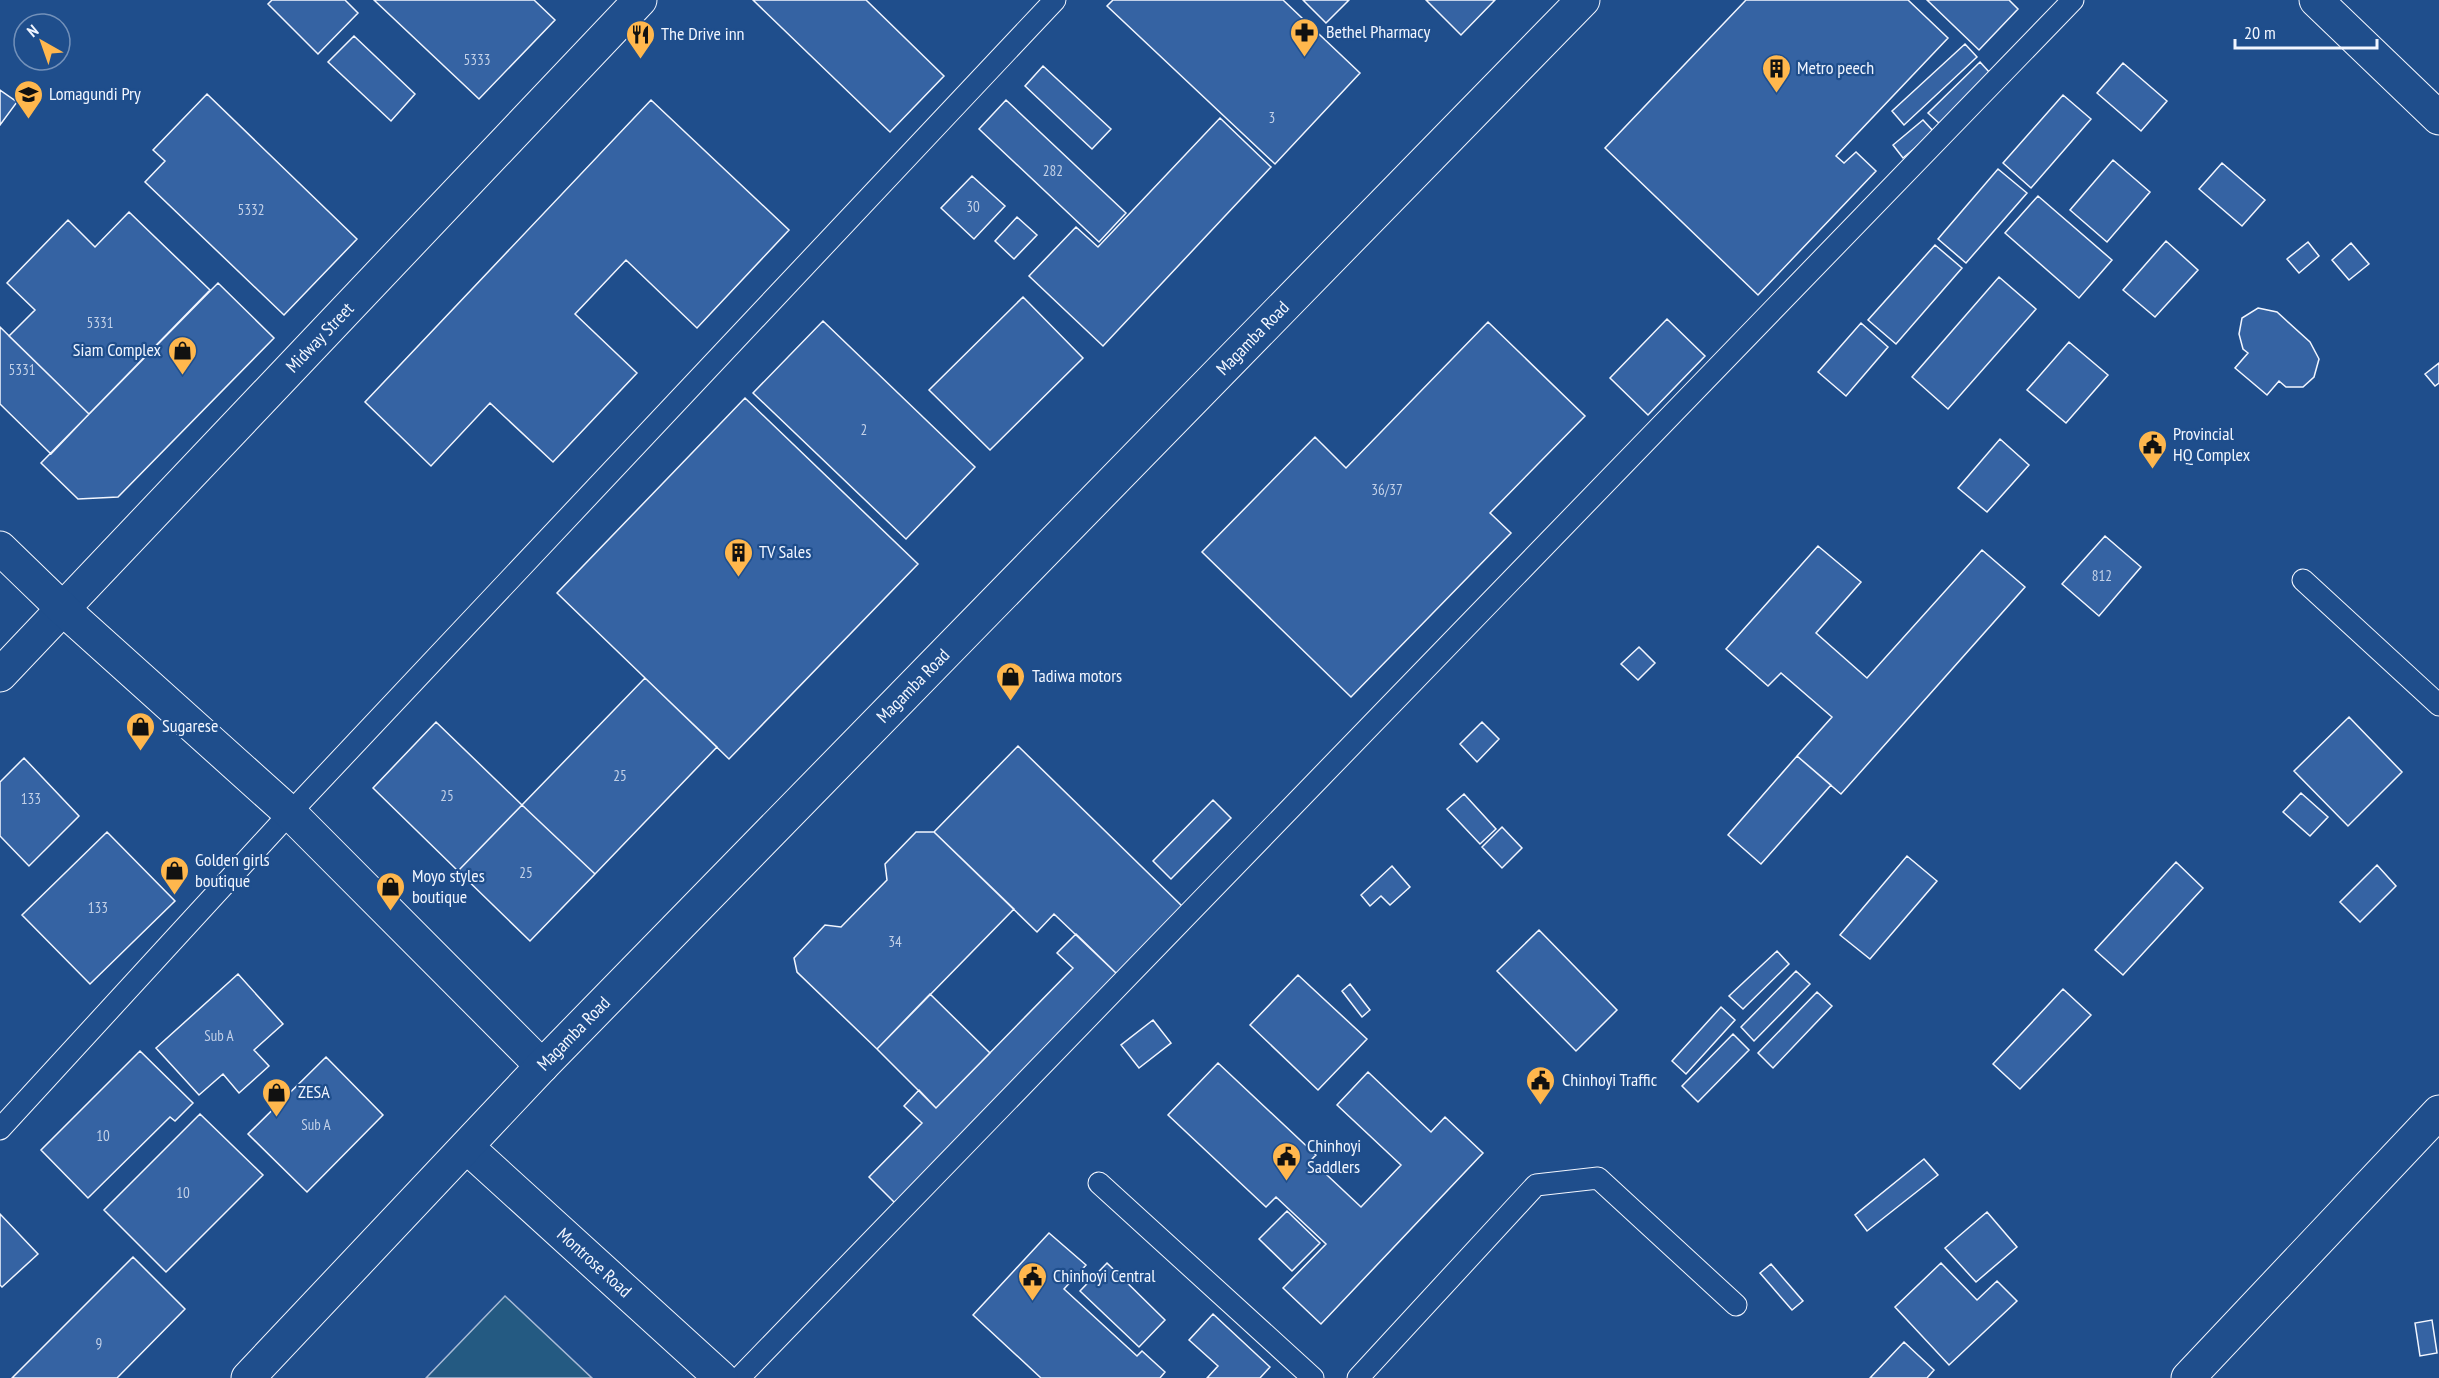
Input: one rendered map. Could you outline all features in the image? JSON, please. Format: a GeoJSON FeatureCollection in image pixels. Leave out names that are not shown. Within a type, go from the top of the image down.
{"type":"FeatureCollection","features":[{"type":"Feature","properties":{"kind":"main road","name":"Midway Street"},"geometry":{"type":"LineString","coordinates":[[0,675],[640,0]]}},
{"type":"Feature","properties":{"kind":"main road","name":"Magamba Road"},"geometry":{"type":"LineString","coordinates":[[248,1378],[542,1066],[1583,0]]}},
{"type":"Feature","properties":{"kind":"main road"},"geometry":{"type":"LineString","coordinates":[[2316,0],[2439,118]]}},
{"type":"Feature","properties":{"kind":"main road"},"geometry":{"type":"LineString","coordinates":[[0,548],[63,609],[290,813],[542,1066]]}},
{"type":"Feature","properties":{"kind":"main road"},"geometry":{"type":"LineString","coordinates":[[2188,1378],[2439,1112]]}},
{"type":"Feature","properties":{"kind":"main road","name":"Montrose Road"},"geometry":{"type":"LineString","coordinates":[[467,1148],[721,1378]]}},
{"type":"Feature","properties":{"kind":"lane"},"geometry":{"type":"LineString","coordinates":[[0,1129],[290,813],[1055,0]]}},
{"type":"Feature","properties":{"kind":"lane"},"geometry":{"type":"LineString","coordinates":[[738,1378],[2073,0]]}},
{"type":"Feature","properties":{"kind":"lane"},"geometry":{"type":"LineString","coordinates":[[2303,580],[2439,705]]}},
{"type":"Feature","properties":{"kind":"lane"},"geometry":{"type":"LineString","coordinates":[[1358,1378],[1536,1185],[1598,1178],[1736,1305]]}},
{"type":"Feature","properties":{"kind":"lane"},"geometry":{"type":"LineString","coordinates":[[1099,1183],[1313,1378]]}},
{"type":"Feature","properties":{"kind":"shaded area"},"geometry":{"type":"Polygon","coordinates":[[[505,1296],[592,1378],[426,1378],[505,1296]]]}},
{"type":"Feature","properties":{"kind":"building"},"geometry":{"type":"Polygon","coordinates":[[[272,0],[345,0],[358,13],[318,54],[268,4],[272,0]]]}},
{"type":"Feature","properties":{"kind":"building"},"geometry":{"type":"Polygon","coordinates":[[[374,0],[534,0],[555,20],[479,99],[374,0]]]}},
{"type":"Feature","properties":{"kind":"building"},"geometry":{"type":"Polygon","coordinates":[[[753,0],[866,0],[944,76],[890,132],[753,0]]]}},
{"type":"Feature","properties":{"kind":"building"},"geometry":{"type":"Polygon","coordinates":[[[1113,0],[1283,0],[1360,73],[1275,164],[1107,6],[1113,0]]]}},
{"type":"Feature","properties":{"kind":"building"},"geometry":{"type":"Polygon","coordinates":[[[1303,0],[1349,0],[1326,23],[1303,0]]]}},
{"type":"Feature","properties":{"kind":"building"},"geometry":{"type":"Polygon","coordinates":[[[1426,0],[1495,0],[1461,35],[1426,0]]]}},
{"type":"Feature","properties":{"kind":"building","name":"Metro peech"},"geometry":{"type":"Polygon","coordinates":[[[1746,0],[1908,0],[1948,38],[1836,156],[1844,163],[1856,152],[1876,171],[1758,295],[1605,148],[1746,0]]]}},
{"type":"Feature","properties":{"kind":"building"},"geometry":{"type":"Polygon","coordinates":[[[1927,0],[2009,0],[2018,9],[1979,50],[1927,0]]]}},
{"type":"Feature","properties":{"kind":"building"},"geometry":{"type":"Polygon","coordinates":[[[354,36],[415,94],[391,121],[328,62],[354,36]]]}},
{"type":"Feature","properties":{"kind":"building"},"geometry":{"type":"Polygon","coordinates":[[[1965,44],[1977,57],[1904,125],[1892,111],[1965,44]]]}},
{"type":"Feature","properties":{"kind":"building"},"geometry":{"type":"Polygon","coordinates":[[[1980,62],[1990,73],[1940,124],[1928,113],[1980,62]]]}},
{"type":"Feature","properties":{"kind":"building"},"geometry":{"type":"Polygon","coordinates":[[[2123,63],[2167,101],[2141,131],[2097,93],[2123,63]]]}},
{"type":"Feature","properties":{"kind":"building"},"geometry":{"type":"Polygon","coordinates":[[[1043,66],[1111,129],[1092,149],[1025,86],[1043,66]]]}},
{"type":"Feature","properties":{"kind":"building"},"geometry":{"type":"Polygon","coordinates":[[[0,90],[17,102],[0,125],[0,90]]]}},
{"type":"Feature","properties":{"kind":"building"},"geometry":{"type":"Polygon","coordinates":[[[207,94],[357,239],[284,315],[145,182],[165,161],[153,150],[207,94]]]}},
{"type":"Feature","properties":{"kind":"building"},"geometry":{"type":"Polygon","coordinates":[[[2063,95],[2091,119],[2031,188],[2003,163],[2063,95]]]}},
{"type":"Feature","properties":{"kind":"building"},"geometry":{"type":"Polygon","coordinates":[[[651,100],[789,230],[697,328],[626,260],[575,314],[637,373],[553,462],[490,403],[431,466],[365,402],[651,100]]]}},
{"type":"Feature","properties":{"kind":"building"},"geometry":{"type":"Polygon","coordinates":[[[1006,100],[1126,213],[1099,242],[979,129],[1006,100]]]}},
{"type":"Feature","properties":{"kind":"building"},"geometry":{"type":"Polygon","coordinates":[[[1220,118],[1271,167],[1103,346],[1029,276],[1076,227],[1098,247],[1220,118]]]}},
{"type":"Feature","properties":{"kind":"building"},"geometry":{"type":"Polygon","coordinates":[[[1923,120],[1934,132],[1903,158],[1893,145],[1923,120]]]}},
{"type":"Feature","properties":{"kind":"building"},"geometry":{"type":"Polygon","coordinates":[[[2113,160],[2150,192],[2107,242],[2070,210],[2113,160]]]}},
{"type":"Feature","properties":{"kind":"building"},"geometry":{"type":"Polygon","coordinates":[[[2222,163],[2265,200],[2242,226],[2199,189],[2222,163]]]}},
{"type":"Feature","properties":{"kind":"building"},"geometry":{"type":"Polygon","coordinates":[[[1998,169],[2027,193],[1966,263],[1938,239],[1998,169]]]}},
{"type":"Feature","properties":{"kind":"building"},"geometry":{"type":"Polygon","coordinates":[[[972,176],[1005,206],[974,239],[941,208],[972,176]]]}},
{"type":"Feature","properties":{"kind":"building"},"geometry":{"type":"Polygon","coordinates":[[[2038,196],[2112,260],[2079,298],[2005,233],[2038,196]]]}},
{"type":"Feature","properties":{"kind":"building"},"geometry":{"type":"Polygon","coordinates":[[[129,212],[210,290],[89,414],[9,336],[35,310],[7,283],[68,220],[95,247],[129,212]]]}},
{"type":"Feature","properties":{"kind":"building"},"geometry":{"type":"Polygon","coordinates":[[[1017,217],[1037,235],[1014,259],[995,241],[1017,217]]]}},
{"type":"Feature","properties":{"kind":"building"},"geometry":{"type":"Polygon","coordinates":[[[2166,241],[2198,270],[2155,317],[2123,290],[2166,241]]]}},
{"type":"Feature","properties":{"kind":"building"},"geometry":{"type":"Polygon","coordinates":[[[2308,242],[2319,256],[2299,273],[2287,259],[2308,242]]]}},
{"type":"Feature","properties":{"kind":"building"},"geometry":{"type":"Polygon","coordinates":[[[2351,243],[2369,264],[2349,280],[2332,260],[2351,243]]]}},
{"type":"Feature","properties":{"kind":"building"},"geometry":{"type":"Polygon","coordinates":[[[1935,245],[1962,268],[1896,344],[1868,320],[1935,245]]]}},
{"type":"Feature","properties":{"kind":"building"},"geometry":{"type":"Polygon","coordinates":[[[1999,277],[2036,309],[1948,409],[1912,377],[1999,277]]]}},
{"type":"Feature","properties":{"kind":"building","name":"Siam Complex"},"geometry":{"type":"Polygon","coordinates":[[[218,283],[274,338],[118,497],[78,499],[41,463],[218,283]]]}},
{"type":"Feature","properties":{"kind":"building"},"geometry":{"type":"Polygon","coordinates":[[[1023,297],[1083,358],[990,450],[929,390],[1023,297]]]}},
{"type":"Feature","properties":{"kind":"building"},"geometry":{"type":"Polygon","coordinates":[[[2258,308],[2277,312],[2310,342],[2319,359],[2314,377],[2303,387],[2286,387],[2279,381],[2267,395],[2235,368],[2248,353],[2243,349],[2239,334],[2242,318],[2258,308]]]}},
{"type":"Feature","properties":{"kind":"building"},"geometry":{"type":"Polygon","coordinates":[[[1667,319],[1705,356],[1648,415],[1610,378],[1667,319]]]}},
{"type":"Feature","properties":{"kind":"building"},"geometry":{"type":"Polygon","coordinates":[[[823,321],[975,467],[906,539],[753,393],[823,321]]]}},
{"type":"Feature","properties":{"kind":"building"},"geometry":{"type":"Polygon","coordinates":[[[1488,322],[1585,416],[1490,513],[1511,533],[1351,697],[1202,552],[1315,437],[1346,468],[1488,322]]]}},
{"type":"Feature","properties":{"kind":"building"},"geometry":{"type":"Polygon","coordinates":[[[1861,323],[1888,347],[1846,396],[1818,372],[1861,323]]]}},
{"type":"Feature","properties":{"kind":"building"},"geometry":{"type":"Polygon","coordinates":[[[0,327],[89,414],[51,454],[0,404],[0,327]]]}},
{"type":"Feature","properties":{"kind":"building"},"geometry":{"type":"Polygon","coordinates":[[[2069,342],[2108,375],[2066,423],[2027,390],[2069,342]]]}},
{"type":"Feature","properties":{"kind":"building"},"geometry":{"type":"Polygon","coordinates":[[[2439,363],[2439,383],[2435,386],[2425,374],[2439,363]]]}},
{"type":"Feature","properties":{"kind":"building","name":"TV Sales"},"geometry":{"type":"Polygon","coordinates":[[[745,398],[918,564],[729,759],[557,593],[745,398]]]}},
{"type":"Feature","properties":{"kind":"building"},"geometry":{"type":"Polygon","coordinates":[[[2000,439],[2029,465],[1987,512],[1958,488],[2000,439]]]}},
{"type":"Feature","properties":{"kind":"building"},"geometry":{"type":"Polygon","coordinates":[[[2105,536],[2141,567],[2099,616],[2062,584],[2105,536]]]}},
{"type":"Feature","properties":{"kind":"building"},"geometry":{"type":"Polygon","coordinates":[[[1818,546],[1861,582],[1816,633],[1867,678],[1982,550],[2025,587],[1841,794],[1797,756],[1832,717],[1781,673],[1768,686],[1726,649],[1818,546]]]}},
{"type":"Feature","properties":{"kind":"building"},"geometry":{"type":"Polygon","coordinates":[[[1639,647],[1655,663],[1638,680],[1621,664],[1639,647]]]}},
{"type":"Feature","properties":{"kind":"building"},"geometry":{"type":"Polygon","coordinates":[[[645,678],[717,747],[595,874],[522,805],[645,678]]]}},
{"type":"Feature","properties":{"kind":"building"},"geometry":{"type":"Polygon","coordinates":[[[2349,717],[2402,772],[2348,826],[2294,771],[2349,717]]]}},
{"type":"Feature","properties":{"kind":"building"},"geometry":{"type":"Polygon","coordinates":[[[436,722],[522,805],[458,871],[373,788],[436,722]]]}},
{"type":"Feature","properties":{"kind":"building"},"geometry":{"type":"Polygon","coordinates":[[[1482,722],[1499,739],[1477,762],[1460,744],[1482,722]]]}},
{"type":"Feature","properties":{"kind":"building"},"geometry":{"type":"Polygon","coordinates":[[[1018,746],[1183,907],[1117,974],[1054,914],[1037,932],[934,832],[1018,746]]]}},
{"type":"Feature","properties":{"kind":"building"},"geometry":{"type":"Polygon","coordinates":[[[1797,756],[1831,785],[1761,864],[1728,835],[1797,756]]]}},
{"type":"Feature","properties":{"kind":"building"},"geometry":{"type":"Polygon","coordinates":[[[24,758],[79,816],[29,866],[0,836],[0,782],[24,758]]]}},
{"type":"Feature","properties":{"kind":"building"},"geometry":{"type":"Polygon","coordinates":[[[2301,793],[2328,817],[2310,836],[2283,812],[2301,793]]]}},
{"type":"Feature","properties":{"kind":"building"},"geometry":{"type":"Polygon","coordinates":[[[1464,794],[1496,829],[1480,844],[1447,809],[1464,794]]]}},
{"type":"Feature","properties":{"kind":"building"},"geometry":{"type":"Polygon","coordinates":[[[1213,800],[1231,818],[1171,879],[1153,861],[1213,800]]]}},
{"type":"Feature","properties":{"kind":"building"},"geometry":{"type":"Polygon","coordinates":[[[522,805],[595,874],[530,941],[458,871],[522,805]]]}},
{"type":"Feature","properties":{"kind":"building"},"geometry":{"type":"Polygon","coordinates":[[[1502,827],[1522,848],[1502,868],[1482,847],[1502,827]]]}},
{"type":"Feature","properties":{"kind":"building"},"geometry":{"type":"Polygon","coordinates":[[[107,832],[175,901],[90,984],[22,915],[107,832]]]}},
{"type":"Feature","properties":{"kind":"building"},"geometry":{"type":"Polygon","coordinates":[[[916,832],[934,832],[1014,909],[877,1049],[797,972],[794,958],[825,925],[841,927],[887,880],[885,864],[916,832]]]}},
{"type":"Feature","properties":{"kind":"building"},"geometry":{"type":"Polygon","coordinates":[[[1907,856],[1937,881],[1870,959],[1840,935],[1907,856]]]}},
{"type":"Feature","properties":{"kind":"building"},"geometry":{"type":"Polygon","coordinates":[[[2176,862],[2203,888],[2123,975],[2095,950],[2176,862]]]}},
{"type":"Feature","properties":{"kind":"building"},"geometry":{"type":"Polygon","coordinates":[[[2377,865],[2396,886],[2360,922],[2340,902],[2377,865]]]}},
{"type":"Feature","properties":{"kind":"building"},"geometry":{"type":"Polygon","coordinates":[[[1392,866],[1410,887],[1390,905],[1381,896],[1370,906],[1361,895],[1392,866]]]}},
{"type":"Feature","properties":{"kind":"building"},"geometry":{"type":"Polygon","coordinates":[[[1539,930],[1617,1010],[1576,1051],[1497,971],[1539,930]]]}},
{"type":"Feature","properties":{"kind":"building"},"geometry":{"type":"Polygon","coordinates":[[[1076,934],[1117,974],[895,1203],[869,1177],[922,1123],[904,1106],[919,1090],[936,1108],[1073,968],[1057,953],[1076,934]]]}},
{"type":"Feature","properties":{"kind":"building"},"geometry":{"type":"Polygon","coordinates":[[[1777,951],[1789,964],[1743,1009],[1729,996],[1777,951]]]}},
{"type":"Feature","properties":{"kind":"building"},"geometry":{"type":"Polygon","coordinates":[[[1796,971],[1810,984],[1754,1041],[1741,1027],[1796,971]]]}},
{"type":"Feature","properties":{"kind":"building"},"geometry":{"type":"Polygon","coordinates":[[[238,974],[283,1024],[254,1050],[269,1066],[239,1093],[223,1074],[199,1095],[156,1048],[238,974]]]}},
{"type":"Feature","properties":{"kind":"building"},"geometry":{"type":"Polygon","coordinates":[[[1298,975],[1367,1039],[1318,1090],[1250,1025],[1298,975]]]}},
{"type":"Feature","properties":{"kind":"building"},"geometry":{"type":"Polygon","coordinates":[[[1350,984],[1370,1010],[1362,1017],[1342,991],[1350,984]]]}},
{"type":"Feature","properties":{"kind":"building"},"geometry":{"type":"Polygon","coordinates":[[[2063,989],[2091,1015],[2020,1089],[1993,1064],[2063,989]]]}},
{"type":"Feature","properties":{"kind":"building"},"geometry":{"type":"Polygon","coordinates":[[[1817,992],[1832,1006],[1773,1068],[1758,1053],[1817,992]]]}},
{"type":"Feature","properties":{"kind":"building"},"geometry":{"type":"Polygon","coordinates":[[[930,994],[990,1053],[936,1108],[877,1049],[930,994]]]}},
{"type":"Feature","properties":{"kind":"building"},"geometry":{"type":"Polygon","coordinates":[[[1721,1007],[1735,1020],[1686,1074],[1672,1061],[1721,1007]]]}},
{"type":"Feature","properties":{"kind":"building"},"geometry":{"type":"Polygon","coordinates":[[[1153,1020],[1171,1043],[1139,1068],[1121,1045],[1153,1020]]]}},
{"type":"Feature","properties":{"kind":"building"},"geometry":{"type":"Polygon","coordinates":[[[1733,1034],[1749,1050],[1698,1102],[1682,1086],[1733,1034]]]}},
{"type":"Feature","properties":{"kind":"building"},"geometry":{"type":"Polygon","coordinates":[[[140,1051],[193,1103],[175,1121],[170,1117],[88,1198],[41,1150],[140,1051]]]}},
{"type":"Feature","properties":{"kind":"building"},"geometry":{"type":"Polygon","coordinates":[[[326,1057],[383,1115],[307,1192],[248,1134],[326,1057]]]}},
{"type":"Feature","properties":{"kind":"building","name":"Chinhoyi Saddlers"},"geometry":{"type":"Polygon","coordinates":[[[1218,1063],[1316,1155],[1311,1160],[1361,1207],[1401,1165],[1337,1105],[1368,1072],[1431,1132],[1445,1117],[1483,1153],[1321,1324],[1283,1288],[1326,1244],[1276,1197],[1266,1207],[1168,1115],[1218,1063]]]}},
{"type":"Feature","properties":{"kind":"building"},"geometry":{"type":"Polygon","coordinates":[[[200,1114],[263,1175],[166,1272],[104,1210],[200,1114]]]}},
{"type":"Feature","properties":{"kind":"building"},"geometry":{"type":"Polygon","coordinates":[[[1924,1159],[1938,1175],[1867,1231],[1855,1215],[1924,1159]]]}},
{"type":"Feature","properties":{"kind":"building"},"geometry":{"type":"Polygon","coordinates":[[[1287,1211],[1320,1243],[1292,1271],[1259,1239],[1287,1211]]]}},
{"type":"Feature","properties":{"kind":"building"},"geometry":{"type":"Polygon","coordinates":[[[1987,1212],[2017,1247],[1976,1282],[1945,1248],[1987,1212]]]}},
{"type":"Feature","properties":{"kind":"building"},"geometry":{"type":"Polygon","coordinates":[[[0,1214],[38,1254],[2,1287],[0,1285],[0,1214]]]}},
{"type":"Feature","properties":{"kind":"building","name":"Chinhoyi Central"},"geometry":{"type":"Polygon","coordinates":[[[1049,1233],[1086,1265],[1064,1289],[1137,1356],[1142,1351],[1165,1372],[1160,1378],[1041,1378],[973,1315],[1049,1233]]]}},
{"type":"Feature","properties":{"kind":"building"},"geometry":{"type":"Polygon","coordinates":[[[133,1257],[185,1309],[117,1378],[12,1378],[133,1257]]]}},
{"type":"Feature","properties":{"kind":"building"},"geometry":{"type":"Polygon","coordinates":[[[1107,1263],[1165,1320],[1139,1347],[1080,1291],[1107,1263]]]}},
{"type":"Feature","properties":{"kind":"building"},"geometry":{"type":"Polygon","coordinates":[[[1941,1263],[1977,1300],[1997,1281],[2017,1301],[1949,1365],[1895,1307],[1941,1263]]]}},
{"type":"Feature","properties":{"kind":"building"},"geometry":{"type":"Polygon","coordinates":[[[1771,1264],[1803,1301],[1792,1310],[1760,1273],[1771,1264]]]}},
{"type":"Feature","properties":{"kind":"building"},"geometry":{"type":"Polygon","coordinates":[[[1213,1314],[1270,1367],[1260,1378],[1207,1378],[1218,1366],[1189,1340],[1213,1314]]]}},
{"type":"Feature","properties":{"kind":"building"},"geometry":{"type":"Polygon","coordinates":[[[2432,1320],[2437,1353],[2420,1356],[2415,1323],[2432,1320]]]}},
{"type":"Feature","properties":{"kind":"building"},"geometry":{"type":"Polygon","coordinates":[[[1904,1342],[1934,1370],[1927,1378],[1870,1378],[1904,1342]]]}},
{"type":"Feature","properties":{"kind":"place","name":"Bethel Pharmacy"},"geometry":{"type":"Point","coordinates":[1305,58]}},
{"type":"Feature","properties":{"kind":"place","name":"The Drive inn"},"geometry":{"type":"Point","coordinates":[640,60]}},
{"type":"Feature","properties":{"kind":"place","name":"Metro peech"},"geometry":{"type":"Point","coordinates":[1776,94]}},
{"type":"Feature","properties":{"kind":"place","name":"Lomagundi Pry"},"geometry":{"type":"Point","coordinates":[28,120]}},
{"type":"Feature","properties":{"kind":"place","name":"Siam Complex"},"geometry":{"type":"Point","coordinates":[182,376]}},
{"type":"Feature","properties":{"kind":"place","name":"Provincial HQ Complex"},"geometry":{"type":"Point","coordinates":[2152,470]}},
{"type":"Feature","properties":{"kind":"place","name":"TV Sales"},"geometry":{"type":"Point","coordinates":[738,578]}},
{"type":"Feature","properties":{"kind":"place","name":"Tadiwa motors"},"geometry":{"type":"Point","coordinates":[1011,702]}},
{"type":"Feature","properties":{"kind":"place","name":"Sugarese"},"geometry":{"type":"Point","coordinates":[141,752]}},
{"type":"Feature","properties":{"kind":"place","name":"Golden girls boutique"},"geometry":{"type":"Point","coordinates":[174,896]}},
{"type":"Feature","properties":{"kind":"place","name":"Moyo styles boutique"},"geometry":{"type":"Point","coordinates":[391,912]}},
{"type":"Feature","properties":{"kind":"place","name":"Chinhoyi Traffic"},"geometry":{"type":"Point","coordinates":[1541,1106]}},
{"type":"Feature","properties":{"kind":"place","name":"ZESA"},"geometry":{"type":"Point","coordinates":[277,1118]}},
{"type":"Feature","properties":{"kind":"place","name":"Chinhoyi Saddlers"},"geometry":{"type":"Point","coordinates":[1286,1182]}},
{"type":"Feature","properties":{"kind":"place","name":"Chinhoyi Central"},"geometry":{"type":"Point","coordinates":[1032,1302]}}]}
